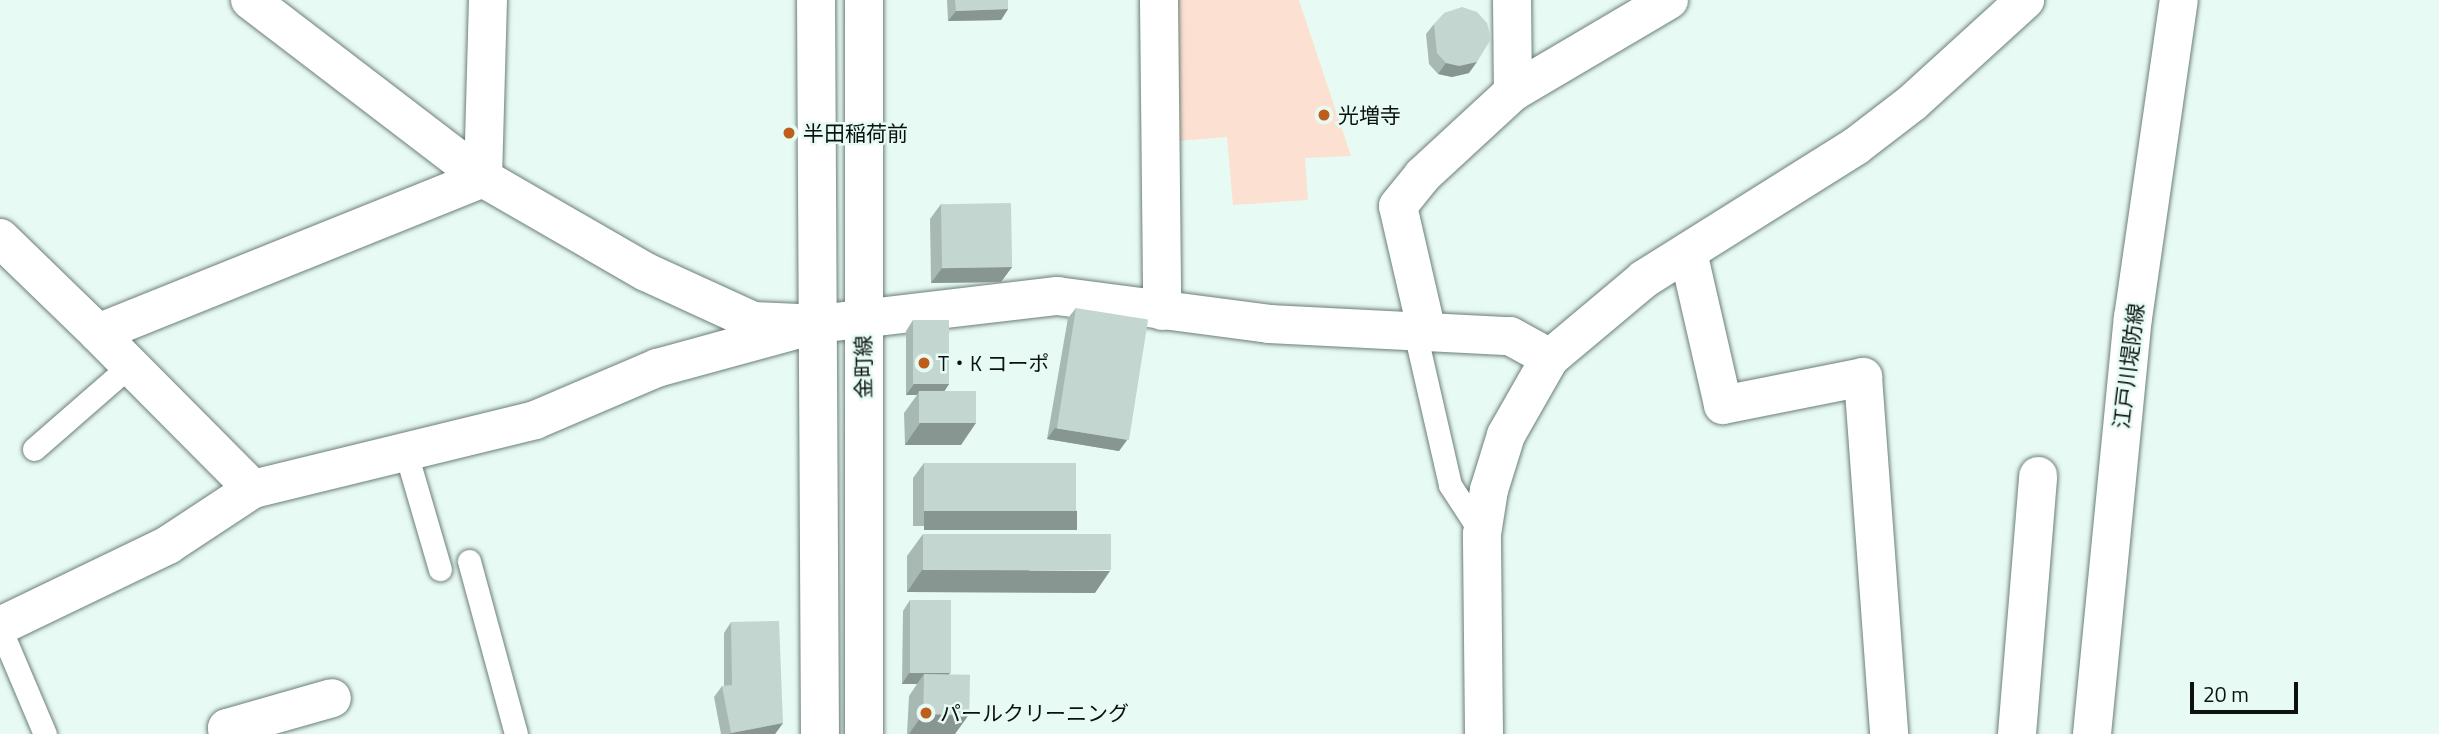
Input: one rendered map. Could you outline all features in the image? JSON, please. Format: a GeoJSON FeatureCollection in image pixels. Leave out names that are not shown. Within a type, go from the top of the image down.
{"type":"FeatureCollection","features":[{"type":"Feature","properties":{"kind":"street"},"geometry":{"type":"LineString","coordinates":[[250,0],[483,178],[646,272],[753,321],[818,324],[1057,296],[1269,324],[1510,336],[1550,358]]}},
{"type":"Feature","properties":{"kind":"street"},"geometry":{"type":"LineString","coordinates":[[483,178],[488,0]]}},
{"type":"Feature","properties":{"kind":"street"},"geometry":{"type":"LineString","coordinates":[[816,0],[820,734]]}},
{"type":"Feature","properties":{"kind":"street","name":"金町線"},"geometry":{"type":"LineString","coordinates":[[864,0],[864,734]]}},
{"type":"Feature","properties":{"kind":"street"},"geometry":{"type":"LineString","coordinates":[[1160,0],[1162,311]]}},
{"type":"Feature","properties":{"kind":"street"},"geometry":{"type":"LineString","coordinates":[[1512,0],[1513,92]]}},
{"type":"Feature","properties":{"kind":"street"},"geometry":{"type":"LineString","coordinates":[[1421,332],[1398,206],[1423,174],[1513,92],[1669,0]]}},
{"type":"Feature","properties":{"kind":"street","name":"江戸川堤防線"},"geometry":{"type":"LineString","coordinates":[[2092,734],[2135,306],[2179,0]]}},
{"type":"Feature","properties":{"kind":"street"},"geometry":{"type":"LineString","coordinates":[[1484,734],[1482,534],[1489,490],[1506,435],[1550,358],[1604,309],[1688,252],[1856,146],[1922,95],[2015,4]]}},
{"type":"Feature","properties":{"kind":"street"},"geometry":{"type":"LineString","coordinates":[[98,333],[483,178]]}},
{"type":"Feature","properties":{"kind":"street"},"geometry":{"type":"LineString","coordinates":[[1688,252],[1723,405],[1863,377],[1889,734]]}},
{"type":"Feature","properties":{"kind":"street"},"geometry":{"type":"LineString","coordinates":[[6,257],[98,333],[128,367],[253,489]]}},
{"type":"Feature","properties":{"kind":"street"},"geometry":{"type":"LineString","coordinates":[[2,623],[168,545],[253,489],[535,420],[657,368],[734,351],[818,324]]}},
{"type":"Feature","properties":{"kind":"street"},"geometry":{"type":"LineString","coordinates":[[2017,734],[2038,476]]}},
{"type":"Feature","properties":{"kind":"street"},"geometry":{"type":"LineString","coordinates":[[228,734],[227,728],[332,698]]}},
{"type":"Feature","properties":{"kind":"lane"},"geometry":{"type":"LineString","coordinates":[[1421,332],[1450,485],[1482,534]]}},
{"type":"Feature","properties":{"kind":"lane"},"geometry":{"type":"LineString","coordinates":[[34,449],[128,367]]}},
{"type":"Feature","properties":{"kind":"lane"},"geometry":{"type":"LineString","coordinates":[[406,453],[440,569]]}},
{"type":"Feature","properties":{"kind":"lane"},"geometry":{"type":"LineString","coordinates":[[469,561],[516,734]]}},
{"type":"Feature","properties":{"kind":"lane"},"geometry":{"type":"LineString","coordinates":[[2,623],[45,734]]}},
{"type":"Feature","properties":{"kind":"shaded area"},"geometry":{"type":"Polygon","coordinates":[[[1176,0],[1299,0],[1351,156],[1305,158],[1308,200],[1233,205],[1227,137],[1178,141],[1176,0]]]}},
{"type":"Feature","properties":{"kind":"building"},"geometry":{"type":"Polygon","coordinates":[[[955,0],[1008,0],[1008,9],[956,11],[955,0]]]}},
{"type":"Feature","properties":{"kind":"building"},"geometry":{"type":"Polygon","coordinates":[[[1462,7],[1477,12],[1487,23],[1491,39],[1477,62],[1459,66],[1446,63],[1437,53],[1434,24],[1444,13],[1462,7]]]}},
{"type":"Feature","properties":{"kind":"building"},"geometry":{"type":"Polygon","coordinates":[[[1011,203],[1012,267],[942,268],[941,204],[1011,203]]]}},
{"type":"Feature","properties":{"kind":"building"},"geometry":{"type":"Polygon","coordinates":[[[1076,308],[1148,319],[1129,440],[1057,428],[1076,308]]]}},
{"type":"Feature","properties":{"kind":"building","name":"T・K コーポ"},"geometry":{"type":"Polygon","coordinates":[[[913,320],[949,320],[949,384],[913,384],[913,320]]]}},
{"type":"Feature","properties":{"kind":"building"},"geometry":{"type":"Polygon","coordinates":[[[919,391],[976,391],[976,423],[919,423],[919,391]]]}},
{"type":"Feature","properties":{"kind":"building"},"geometry":{"type":"Polygon","coordinates":[[[924,463],[1076,463],[1076,511],[924,511],[924,463]]]}},
{"type":"Feature","properties":{"kind":"building"},"geometry":{"type":"Polygon","coordinates":[[[923,534],[1111,534],[1111,570],[923,570],[923,534]]]}},
{"type":"Feature","properties":{"kind":"building"},"geometry":{"type":"Polygon","coordinates":[[[910,600],[951,600],[951,673],[910,673],[910,600]]]}},
{"type":"Feature","properties":{"kind":"building"},"geometry":{"type":"Polygon","coordinates":[[[779,621],[783,723],[731,733],[722,686],[732,685],[731,622],[779,621]]]}},
{"type":"Feature","properties":{"kind":"building"},"geometry":{"type":"Polygon","coordinates":[[[924,674],[970,675],[969,715],[923,714],[924,674]]]}},
{"type":"Feature","properties":{"kind":"place","name":"光増寺"},"geometry":{"type":"Point","coordinates":[1324,115]}},
{"type":"Feature","properties":{"kind":"place","name":"半田稲荷前"},"geometry":{"type":"Point","coordinates":[789,133]}},
{"type":"Feature","properties":{"kind":"place","name":"T・K コーポ"},"geometry":{"type":"Point","coordinates":[924,363]}},
{"type":"Feature","properties":{"kind":"place","name":"パールクリーニング"},"geometry":{"type":"Point","coordinates":[926,713]}}]}
